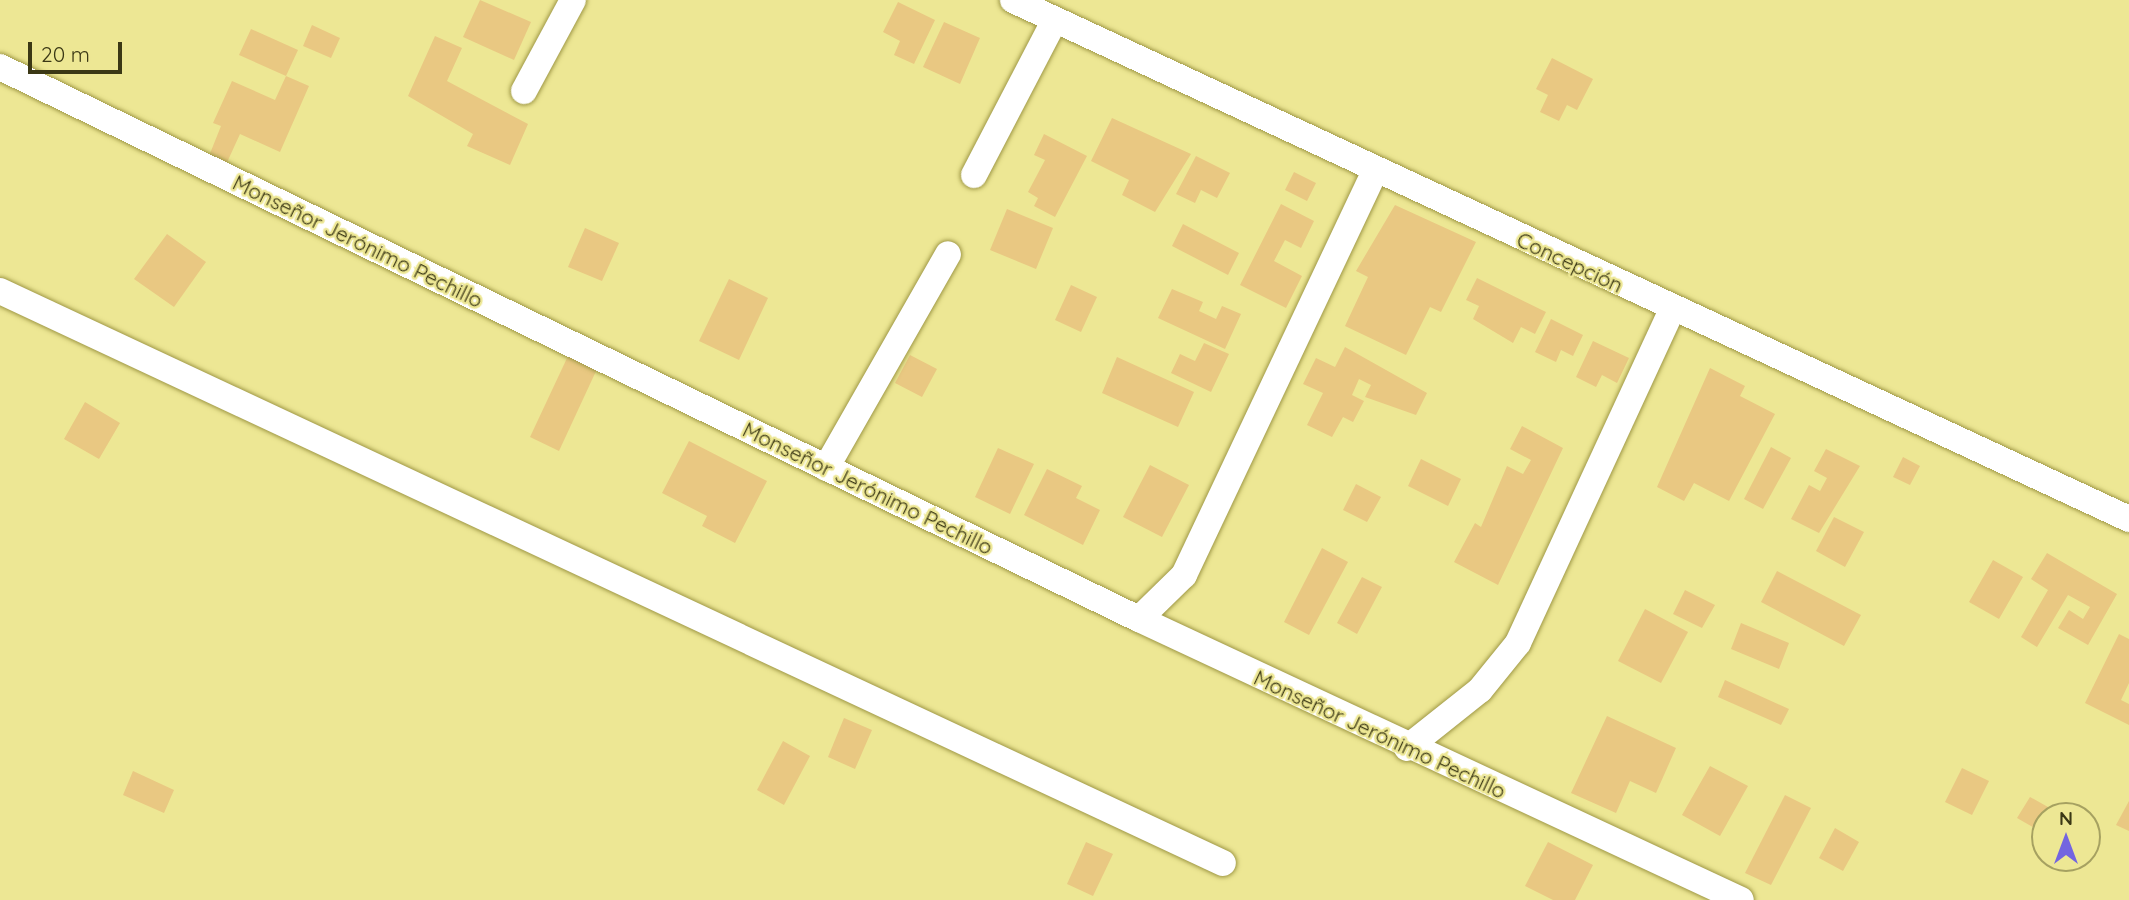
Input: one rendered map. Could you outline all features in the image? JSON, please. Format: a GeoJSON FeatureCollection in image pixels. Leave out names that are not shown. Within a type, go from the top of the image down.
{"type":"FeatureCollection","features":[{"type":"Feature","properties":{"kind":"street"},"geometry":{"type":"LineString","coordinates":[[524,91],[573,0]]}},
{"type":"Feature","properties":{"kind":"street","name":"Concepción"},"geometry":{"type":"LineString","coordinates":[[1013,0],[1672,310],[2129,519]]}},
{"type":"Feature","properties":{"kind":"street"},"geometry":{"type":"LineString","coordinates":[[974,175],[1054,21]]}},
{"type":"Feature","properties":{"kind":"street","name":"Monseñor Jerónimo Pechillo"},"geometry":{"type":"LineString","coordinates":[[0,67],[1139,620],[1407,748],[1741,900]]}},
{"type":"Feature","properties":{"kind":"street"},"geometry":{"type":"LineString","coordinates":[[1139,620],[1185,575],[1375,171]]}},
{"type":"Feature","properties":{"kind":"street"},"geometry":{"type":"LineString","coordinates":[[826,468],[948,254]]}},
{"type":"Feature","properties":{"kind":"street"},"geometry":{"type":"LineString","coordinates":[[0,291],[1223,863]]}},
{"type":"Feature","properties":{"kind":"street"},"geometry":{"type":"LineString","coordinates":[[1407,748],[1480,690],[1518,643],[1672,310]]}},
{"type":"Feature","properties":{"kind":"building"},"geometry":{"type":"Polygon","coordinates":[[[480,0],[531,22],[514,60],[463,37],[480,0]]]}},
{"type":"Feature","properties":{"kind":"building"},"geometry":{"type":"Polygon","coordinates":[[[898,2],[935,20],[914,64],[894,55],[900,41],[883,32],[898,2]]]}},
{"type":"Feature","properties":{"kind":"building"},"geometry":{"type":"Polygon","coordinates":[[[944,22],[980,38],[960,84],[923,67],[944,22]]]}},
{"type":"Feature","properties":{"kind":"building"},"geometry":{"type":"Polygon","coordinates":[[[312,25],[340,38],[331,58],[303,46],[312,25]]]}},
{"type":"Feature","properties":{"kind":"building"},"geometry":{"type":"Polygon","coordinates":[[[251,29],[298,50],[286,76],[239,55],[251,29]]]}},
{"type":"Feature","properties":{"kind":"building"},"geometry":{"type":"Polygon","coordinates":[[[435,36],[462,48],[447,81],[528,124],[510,165],[467,146],[473,134],[408,96],[435,36]]]}},
{"type":"Feature","properties":{"kind":"building"},"geometry":{"type":"Polygon","coordinates":[[[1552,58],[1593,79],[1577,110],[1567,105],[1559,121],[1540,112],[1548,95],[1536,89],[1552,58]]]}},
{"type":"Feature","properties":{"kind":"building"},"geometry":{"type":"Polygon","coordinates":[[[286,76],[309,86],[280,152],[240,134],[224,169],[207,161],[221,126],[213,123],[232,81],[275,100],[286,76]]]}},
{"type":"Feature","properties":{"kind":"building"},"geometry":{"type":"Polygon","coordinates":[[[1112,118],[1191,154],[1155,212],[1122,195],[1129,180],[1091,161],[1112,118]]]}},
{"type":"Feature","properties":{"kind":"building"},"geometry":{"type":"Polygon","coordinates":[[[1044,134],[1087,156],[1055,217],[1034,206],[1038,198],[1028,192],[1045,160],[1034,155],[1044,134]]]}},
{"type":"Feature","properties":{"kind":"building"},"geometry":{"type":"Polygon","coordinates":[[[1196,156],[1230,173],[1217,198],[1201,190],[1195,203],[1176,194],[1196,156]]]}},
{"type":"Feature","properties":{"kind":"building"},"geometry":{"type":"Polygon","coordinates":[[[1294,172],[1316,183],[1307,201],[1285,190],[1294,172]]]}},
{"type":"Feature","properties":{"kind":"building"},"geometry":{"type":"Polygon","coordinates":[[[1281,204],[1314,221],[1301,248],[1285,240],[1274,261],[1302,276],[1286,308],[1240,285],[1281,204]]]}},
{"type":"Feature","properties":{"kind":"building"},"geometry":{"type":"Polygon","coordinates":[[[1395,205],[1476,242],[1441,312],[1430,307],[1406,355],[1345,326],[1368,277],[1356,271],[1395,205]]]}},
{"type":"Feature","properties":{"kind":"building"},"geometry":{"type":"Polygon","coordinates":[[[1007,209],[1053,228],[1036,269],[990,250],[1007,209]]]}},
{"type":"Feature","properties":{"kind":"building"},"geometry":{"type":"Polygon","coordinates":[[[1183,224],[1239,253],[1228,275],[1172,246],[1183,224]]]}},
{"type":"Feature","properties":{"kind":"building"},"geometry":{"type":"Polygon","coordinates":[[[585,228],[619,243],[602,281],[568,267],[585,228]]]}},
{"type":"Feature","properties":{"kind":"building"},"geometry":{"type":"Polygon","coordinates":[[[167,234],[206,262],[174,307],[134,279],[167,234]]]}},
{"type":"Feature","properties":{"kind":"building"},"geometry":{"type":"Polygon","coordinates":[[[1477,278],[1546,312],[1535,334],[1521,327],[1513,343],[1473,319],[1479,306],[1466,300],[1477,278]]]}},
{"type":"Feature","properties":{"kind":"building"},"geometry":{"type":"Polygon","coordinates":[[[729,279],[768,298],[739,360],[699,341],[729,279]]]}},
{"type":"Feature","properties":{"kind":"building"},"geometry":{"type":"Polygon","coordinates":[[[1071,285],[1097,297],[1081,332],[1055,320],[1071,285]]]}},
{"type":"Feature","properties":{"kind":"building"},"geometry":{"type":"Polygon","coordinates":[[[1172,289],[1203,302],[1199,311],[1216,319],[1222,306],[1241,314],[1225,349],[1158,318],[1172,289]]]}},
{"type":"Feature","properties":{"kind":"building"},"geometry":{"type":"Polygon","coordinates":[[[1551,319],[1583,335],[1573,356],[1561,350],[1556,362],[1535,352],[1551,319]]]}},
{"type":"Feature","properties":{"kind":"building"},"geometry":{"type":"Polygon","coordinates":[[[1593,341],[1629,358],[1617,383],[1602,375],[1596,387],[1576,377],[1593,341]]]}},
{"type":"Feature","properties":{"kind":"building"},"geometry":{"type":"Polygon","coordinates":[[[1204,343],[1229,354],[1211,392],[1171,373],[1180,354],[1195,361],[1204,343]]]}},
{"type":"Feature","properties":{"kind":"building"},"geometry":{"type":"Polygon","coordinates":[[[1345,347],[1427,393],[1416,415],[1365,397],[1371,385],[1359,379],[1352,395],[1364,401],[1353,422],[1343,417],[1332,437],[1307,425],[1323,393],[1303,384],[1316,358],[1335,367],[1345,347]]]}},
{"type":"Feature","properties":{"kind":"building"},"geometry":{"type":"Polygon","coordinates":[[[910,355],[937,369],[922,397],[895,383],[910,355]]]}},
{"type":"Feature","properties":{"kind":"building"},"geometry":{"type":"Polygon","coordinates":[[[568,356],[597,369],[559,451],[530,437],[568,356]]]}},
{"type":"Feature","properties":{"kind":"building"},"geometry":{"type":"Polygon","coordinates":[[[1117,357],[1194,392],[1178,427],[1102,393],[1117,357]]]}},
{"type":"Feature","properties":{"kind":"building"},"geometry":{"type":"Polygon","coordinates":[[[1710,368],[1745,386],[1740,396],[1775,414],[1729,501],[1694,483],[1684,501],[1657,487],[1710,368]]]}},
{"type":"Feature","properties":{"kind":"building"},"geometry":{"type":"Polygon","coordinates":[[[85,402],[120,423],[99,459],[64,439],[85,402]]]}},
{"type":"Feature","properties":{"kind":"building"},"geometry":{"type":"Polygon","coordinates":[[[1522,426],[1563,448],[1498,585],[1454,562],[1475,523],[1481,527],[1507,466],[1523,474],[1531,460],[1510,449],[1522,426]]]}},
{"type":"Feature","properties":{"kind":"building"},"geometry":{"type":"Polygon","coordinates":[[[689,441],[767,481],[735,543],[702,526],[707,516],[662,493],[689,441]]]}},
{"type":"Feature","properties":{"kind":"building"},"geometry":{"type":"Polygon","coordinates":[[[1771,447],[1791,458],[1763,509],[1744,499],[1771,447]]]}},
{"type":"Feature","properties":{"kind":"building"},"geometry":{"type":"Polygon","coordinates":[[[998,448],[1034,464],[1010,514],[975,497],[998,448]]]}},
{"type":"Feature","properties":{"kind":"building"},"geometry":{"type":"Polygon","coordinates":[[[1826,449],[1860,466],[1819,533],[1791,519],[1809,485],[1820,491],[1827,478],[1814,471],[1826,449]]]}},
{"type":"Feature","properties":{"kind":"building"},"geometry":{"type":"Polygon","coordinates":[[[1903,457],[1920,466],[1910,485],[1893,477],[1903,457]]]}},
{"type":"Feature","properties":{"kind":"building"},"geometry":{"type":"Polygon","coordinates":[[[1421,459],[1461,479],[1448,506],[1408,486],[1421,459]]]}},
{"type":"Feature","properties":{"kind":"building"},"geometry":{"type":"Polygon","coordinates":[[[1150,465],[1189,485],[1162,537],[1123,517],[1150,465]]]}},
{"type":"Feature","properties":{"kind":"building"},"geometry":{"type":"Polygon","coordinates":[[[1047,469],[1082,486],[1076,498],[1100,510],[1083,545],[1024,515],[1047,469]]]}},
{"type":"Feature","properties":{"kind":"building"},"geometry":{"type":"Polygon","coordinates":[[[1356,484],[1381,497],[1367,522],[1343,510],[1356,484]]]}},
{"type":"Feature","properties":{"kind":"building"},"geometry":{"type":"Polygon","coordinates":[[[1834,517],[1864,532],[1845,567],[1816,551],[1834,517]]]}},
{"type":"Feature","properties":{"kind":"building"},"geometry":{"type":"Polygon","coordinates":[[[1322,548],[1348,562],[1309,635],[1284,622],[1322,548]]]}},
{"type":"Feature","properties":{"kind":"building"},"geometry":{"type":"Polygon","coordinates":[[[2047,553],[2117,594],[2088,645],[2058,628],[2069,610],[2083,619],[2090,607],[2068,595],[2037,647],[2021,637],[2048,590],[2031,579],[2047,553]]]}},
{"type":"Feature","properties":{"kind":"building"},"geometry":{"type":"Polygon","coordinates":[[[1993,560],[2023,577],[1999,619],[1969,602],[1993,560]]]}},
{"type":"Feature","properties":{"kind":"building"},"geometry":{"type":"Polygon","coordinates":[[[1777,571],[1861,615],[1844,646],[1761,602],[1777,571]]]}},
{"type":"Feature","properties":{"kind":"building"},"geometry":{"type":"Polygon","coordinates":[[[1362,577],[1382,587],[1357,634],[1337,623],[1362,577]]]}},
{"type":"Feature","properties":{"kind":"building"},"geometry":{"type":"Polygon","coordinates":[[[1685,590],[1715,605],[1702,628],[1673,614],[1685,590]]]}},
{"type":"Feature","properties":{"kind":"building"},"geometry":{"type":"Polygon","coordinates":[[[1645,609],[1688,632],[1661,683],[1618,661],[1645,609]]]}},
{"type":"Feature","properties":{"kind":"building"},"geometry":{"type":"Polygon","coordinates":[[[1741,623],[1789,643],[1779,669],[1731,649],[1741,623]]]}},
{"type":"Feature","properties":{"kind":"building"},"geometry":{"type":"Polygon","coordinates":[[[2119,634],[2129,639],[2129,683],[2121,700],[2129,704],[2129,725],[2085,703],[2119,634]]]}},
{"type":"Feature","properties":{"kind":"building"},"geometry":{"type":"Polygon","coordinates":[[[1725,680],[1789,709],[1781,725],[1718,697],[1725,680]]]}},
{"type":"Feature","properties":{"kind":"building"},"geometry":{"type":"Polygon","coordinates":[[[1607,716],[1676,748],[1656,793],[1630,781],[1616,813],[1571,793],[1607,716]]]}},
{"type":"Feature","properties":{"kind":"building"},"geometry":{"type":"Polygon","coordinates":[[[844,718],[872,730],[855,769],[828,757],[844,718]]]}},
{"type":"Feature","properties":{"kind":"building"},"geometry":{"type":"Polygon","coordinates":[[[783,741],[810,756],[784,805],[757,790],[783,741]]]}},
{"type":"Feature","properties":{"kind":"building"},"geometry":{"type":"Polygon","coordinates":[[[1710,766],[1748,786],[1720,836],[1682,815],[1710,766]]]}},
{"type":"Feature","properties":{"kind":"building"},"geometry":{"type":"Polygon","coordinates":[[[1962,768],[1989,781],[1972,815],[1945,802],[1962,768]]]}},
{"type":"Feature","properties":{"kind":"building"},"geometry":{"type":"Polygon","coordinates":[[[133,771],[174,790],[164,813],[123,795],[133,771]]]}},
{"type":"Feature","properties":{"kind":"building"},"geometry":{"type":"Polygon","coordinates":[[[1785,795],[1811,808],[1771,885],[1745,873],[1785,795]]]}},
{"type":"Feature","properties":{"kind":"building"},"geometry":{"type":"Polygon","coordinates":[[[2030,797],[2039,802],[2031,802],[2031,826],[2017,818],[2030,797]]]}},
{"type":"Feature","properties":{"kind":"building"},"geometry":{"type":"Polygon","coordinates":[[[2129,801],[2129,831],[2116,825],[2129,801]]]}},
{"type":"Feature","properties":{"kind":"building"},"geometry":{"type":"Polygon","coordinates":[[[1835,828],[1859,842],[1843,871],[1819,858],[1835,828]]]}},
{"type":"Feature","properties":{"kind":"building"},"geometry":{"type":"Polygon","coordinates":[[[1086,842],[1113,854],[1093,896],[1067,884],[1086,842]]]}},
{"type":"Feature","properties":{"kind":"building"},"geometry":{"type":"Polygon","coordinates":[[[1548,842],[1593,865],[1575,900],[1553,900],[1525,886],[1548,842]]]}}]}
